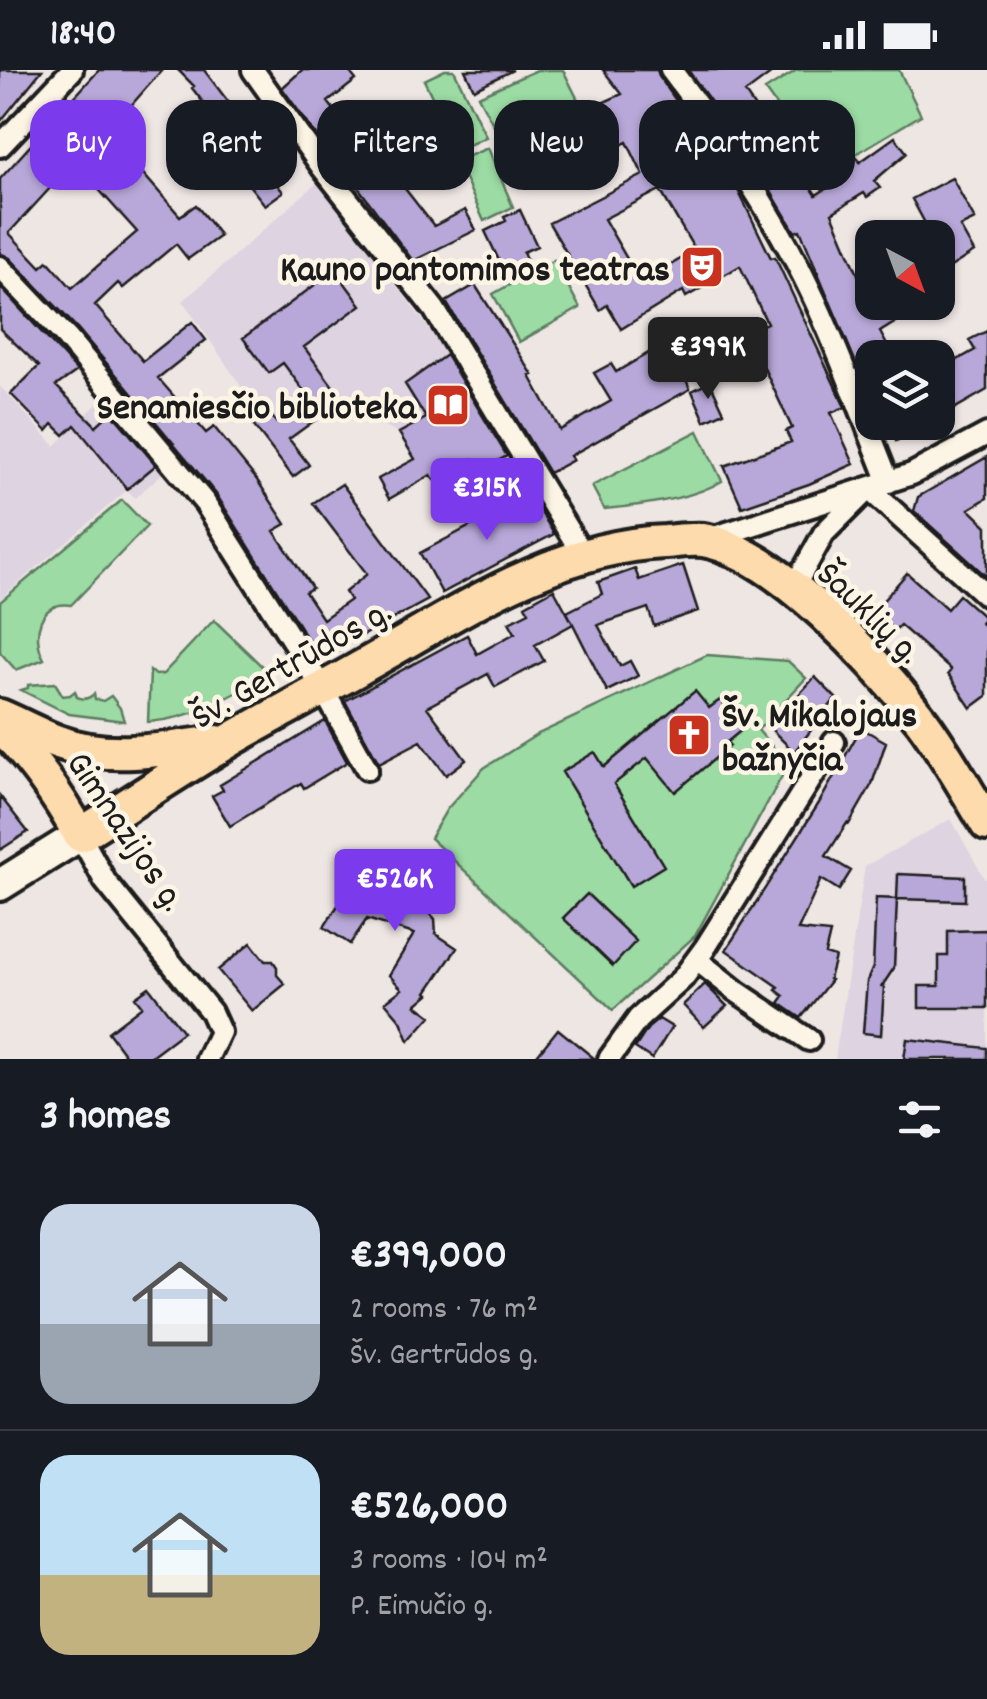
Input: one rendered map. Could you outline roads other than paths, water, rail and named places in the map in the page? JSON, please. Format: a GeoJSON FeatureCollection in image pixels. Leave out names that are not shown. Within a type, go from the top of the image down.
{"type":"FeatureCollection","features":[{"type":"Feature","properties":{"kind":"main road","name":"Šv. Gertrūdos g."},"geometry":{"type":"LineString","coordinates":[[0,885],[232,740],[514,584],[583,555],[629,545],[703,540]]}},
{"type":"Feature","properties":{"kind":"main road","name":"Šauklių g."},"geometry":{"type":"LineString","coordinates":[[703,540],[746,555],[833,624],[891,683],[924,724],[987,824]]}},
{"type":"Feature","properties":{"kind":"main road"},"geometry":{"type":"LineString","coordinates":[[0,716],[60,743],[85,749],[123,752],[232,740]]}},
{"type":"Feature","properties":{"kind":"main road","name":"Gimnazijos g."},"geometry":{"type":"LineString","coordinates":[[0,724],[34,762],[80,835]]}},
{"type":"Feature","properties":{"kind":"street"},"geometry":{"type":"LineString","coordinates":[[0,146],[72,70]]}},
{"type":"Feature","properties":{"kind":"street"},"geometry":{"type":"LineString","coordinates":[[254,70],[322,167],[434,309],[583,555]]}},
{"type":"Feature","properties":{"kind":"street"},"geometry":{"type":"LineString","coordinates":[[671,70],[774,222],[802,274],[879,485],[987,596]]}},
{"type":"Feature","properties":{"kind":"street"},"geometry":{"type":"LineString","coordinates":[[0,267],[67,338],[205,503],[323,689],[367,769]]}},
{"type":"Feature","properties":{"kind":"street","name":"Šv. Gertrūdos g."},"geometry":{"type":"LineString","coordinates":[[703,540],[925,468],[987,434]]}},
{"type":"Feature","properties":{"kind":"street","name":"Šv. Gertrūdos g."},"geometry":{"type":"LineString","coordinates":[[793,589],[824,534],[879,485]]}},
{"type":"Feature","properties":{"kind":"street"},"geometry":{"type":"LineString","coordinates":[[609,1059],[638,1019],[683,978],[696,960],[834,742]]}},
{"type":"Feature","properties":{"kind":"street","name":"Gimnazijos g."},"geometry":{"type":"LineString","coordinates":[[80,835],[105,882],[211,1012],[220,1032],[207,1059]]}},
{"type":"Feature","properties":{"kind":"street"},"geometry":{"type":"LineString","coordinates":[[696,960],[809,1040]]}},
{"type":"Feature","properties":{"kind":"place","name":"Kauno pantomimos teatras"},"geometry":{"type":"Point","coordinates":[702,267]}},
{"type":"Feature","properties":{"kind":"place","name":"Senamiesčio biblioteka"},"geometry":{"type":"Point","coordinates":[448,405]}},
{"type":"Feature","properties":{"kind":"place","name":"Šv. Mikalojaus bažnyčia"},"geometry":{"type":"Point","coordinates":[689,735]}}]}
